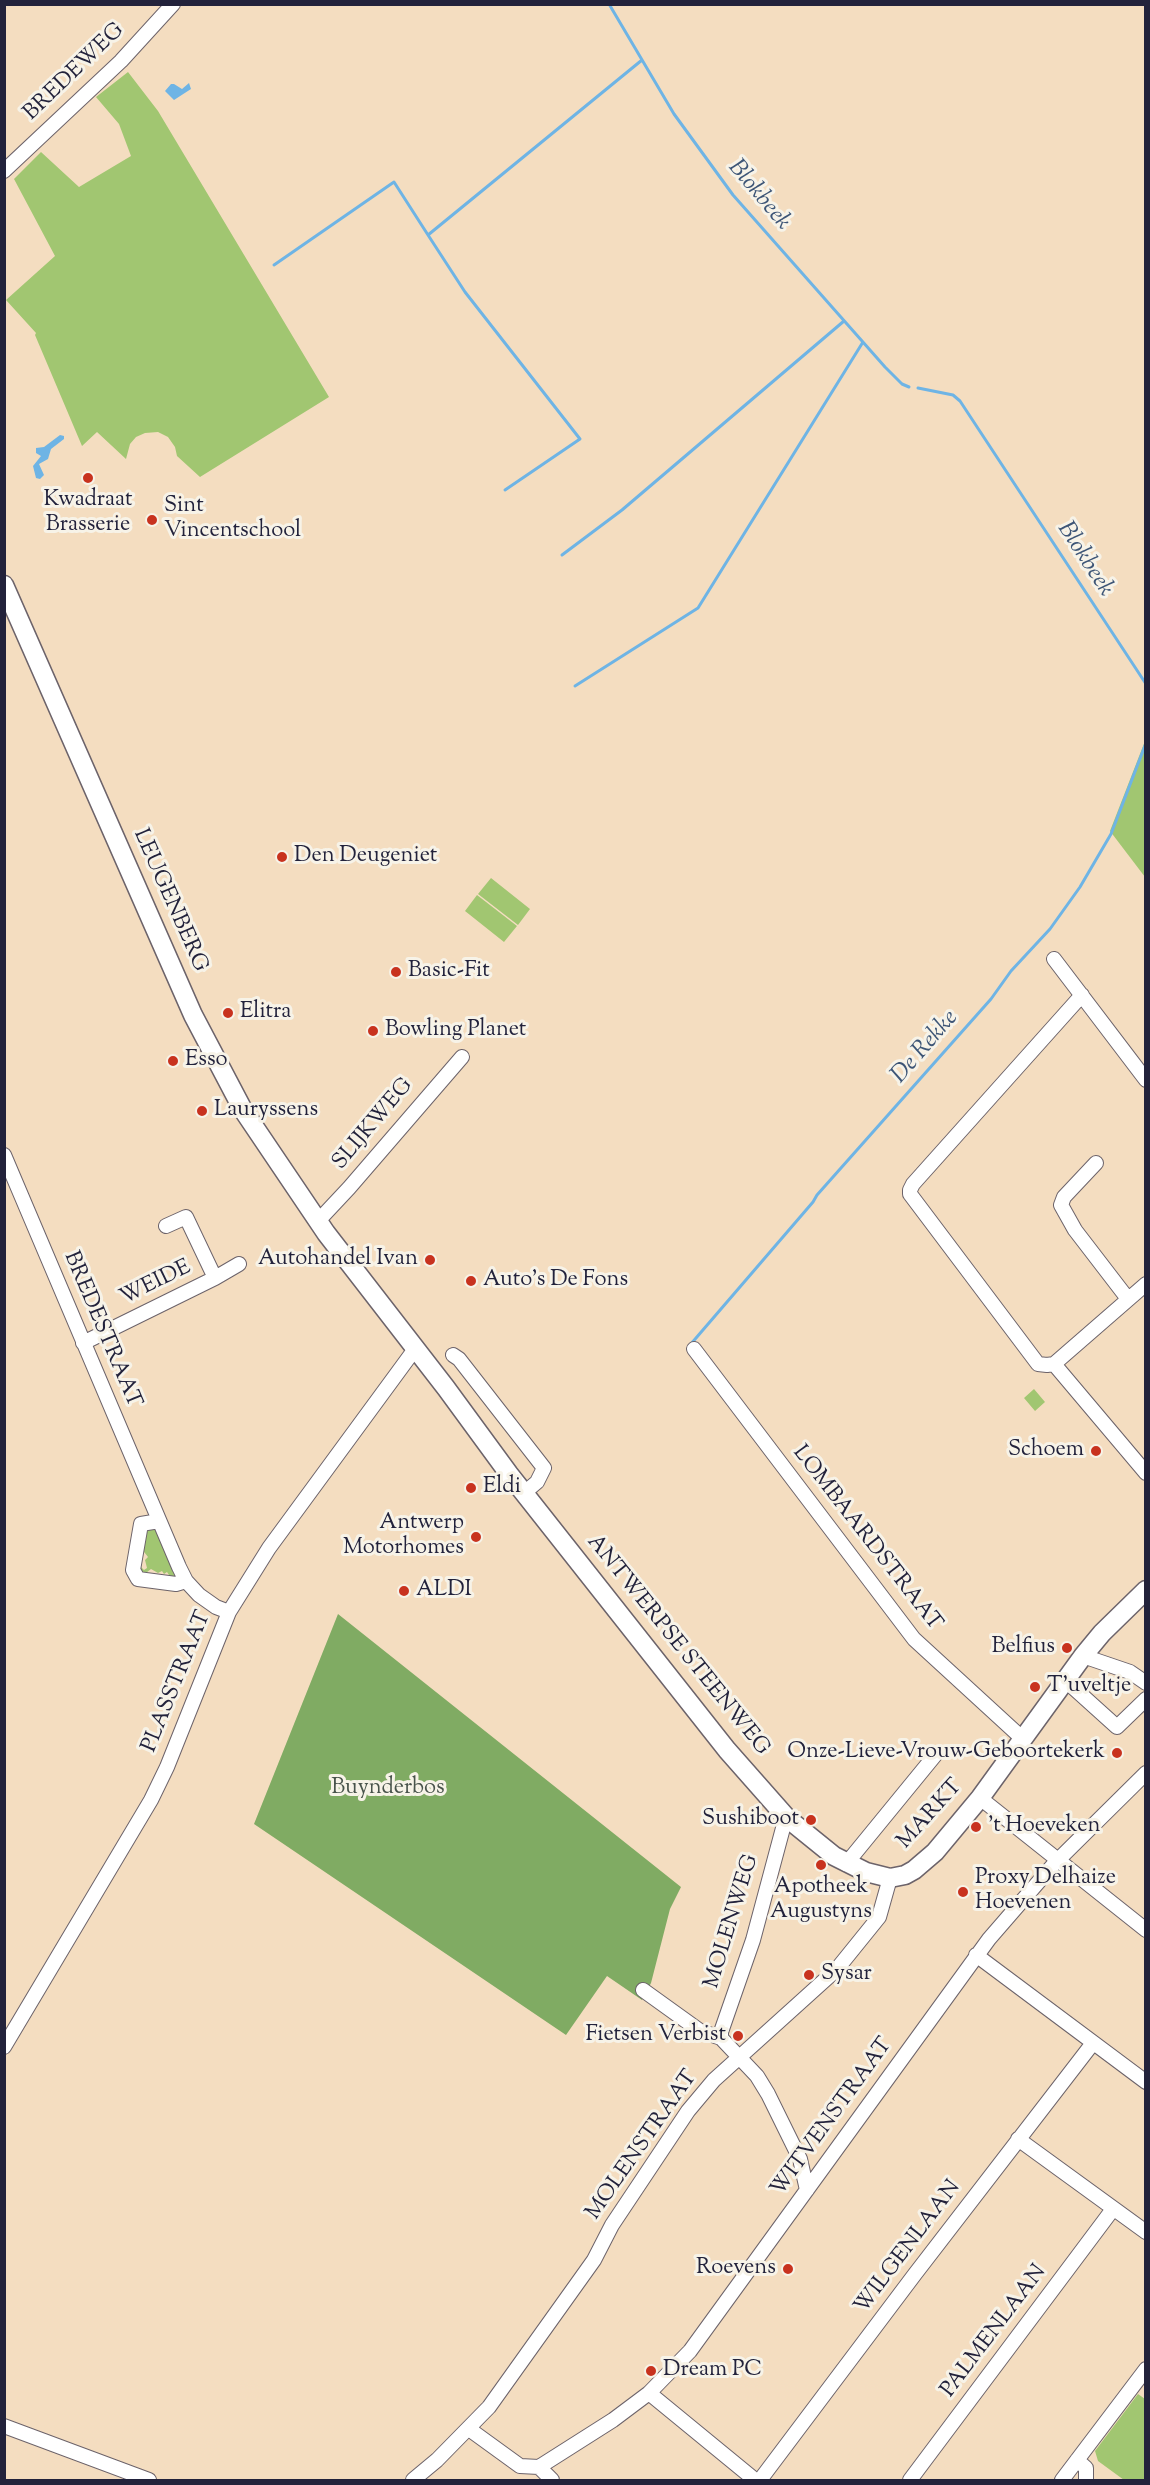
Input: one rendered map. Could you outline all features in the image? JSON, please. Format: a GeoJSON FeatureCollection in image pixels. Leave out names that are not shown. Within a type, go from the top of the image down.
{"type":"FeatureCollection","features":[{"type":"Feature","properties":{"kind":"main road","name":"LEUGENBERG"},"geometry":{"type":"LineString","coordinates":[[4,585],[215,1061],[272,1154],[375,1299],[415,1349]]}},
{"type":"Feature","properties":{"kind":"main road","name":"ANTWERPSE STEENWEG"},"geometry":{"type":"LineString","coordinates":[[415,1349],[524,1493],[728,1750],[787,1818],[846,1864],[872,1875],[890,1878]]}},
{"type":"Feature","properties":{"kind":"main road","name":"MARKT"},"geometry":{"type":"LineString","coordinates":[[890,1878],[905,1875],[923,1863],[980,1798],[1083,1656],[1102,1633],[1146,1590]]}},
{"type":"Feature","properties":{"kind":"street","name":"BREDEWEG"},"geometry":{"type":"LineString","coordinates":[[4,171],[121,61],[172,4]]}},
{"type":"Feature","properties":{"kind":"street"},"geometry":{"type":"LineString","coordinates":[[1054,959],[1146,1080]]}},
{"type":"Feature","properties":{"kind":"street"},"geometry":{"type":"LineString","coordinates":[[1082,995],[913,1184],[910,1194],[1038,1364],[1054,1364],[1145,1285]]}},
{"type":"Feature","properties":{"kind":"street","name":"SLIJKWEG"},"geometry":{"type":"LineString","coordinates":[[319,1220],[350,1188],[462,1057]]}},
{"type":"Feature","properties":{"kind":"street","name":"BREDESTRAAT"},"geometry":{"type":"LineString","coordinates":[[4,1155],[186,1581],[208,1601],[229,1612]]}},
{"type":"Feature","properties":{"kind":"street"},"geometry":{"type":"LineString","coordinates":[[1095,1163],[1064,1197],[1061,1205],[1076,1230],[1128,1299]]}},
{"type":"Feature","properties":{"kind":"street","name":"WEIDE"},"geometry":{"type":"LineString","coordinates":[[166,1226],[186,1217],[215,1278]]}},
{"type":"Feature","properties":{"kind":"street","name":"WEIDE"},"geometry":{"type":"LineString","coordinates":[[83,1343],[215,1278],[238,1264]]}},
{"type":"Feature","properties":{"kind":"street","name":"PLASSTRAAT"},"geometry":{"type":"LineString","coordinates":[[4,2047],[151,1800],[229,1612],[269,1548],[415,1349]]}},
{"type":"Feature","properties":{"kind":"street","name":"LOMBAARDSTRAAT"},"geometry":{"type":"LineString","coordinates":[[694,1349],[914,1639],[1023,1738]]}},
{"type":"Feature","properties":{"kind":"street"},"geometry":{"type":"LineString","coordinates":[[453,1355],[459,1359],[544,1468],[537,1482],[524,1493]]}},
{"type":"Feature","properties":{"kind":"street"},"geometry":{"type":"LineString","coordinates":[[1054,1364],[1146,1473]]}},
{"type":"Feature","properties":{"kind":"street"},"geometry":{"type":"LineString","coordinates":[[159,1521],[141,1524],[133,1570],[138,1579],[176,1584],[186,1581]]}},
{"type":"Feature","properties":{"kind":"street"},"geometry":{"type":"LineString","coordinates":[[1083,1656],[1130,1672],[1146,1683]]}},
{"type":"Feature","properties":{"kind":"street"},"geometry":{"type":"LineString","coordinates":[[1066,1681],[1117,1727],[1146,1699]]}},
{"type":"Feature","properties":{"kind":"street"},"geometry":{"type":"LineString","coordinates":[[846,1864],[936,1754]]}},
{"type":"Feature","properties":{"kind":"street","name":"WITVENSTRAAT"},"geometry":{"type":"LineString","coordinates":[[539,2467],[613,2420],[649,2393],[690,2351],[976,1955],[1008,1915],[1059,1860],[1146,1773]]}},
{"type":"Feature","properties":{"kind":"street"},"geometry":{"type":"LineString","coordinates":[[980,1798],[1146,1930]]}},
{"type":"Feature","properties":{"kind":"street","name":"MOLENWEG"},"geometry":{"type":"LineString","coordinates":[[722,2038],[720,2032],[753,1938],[787,1818]]}},
{"type":"Feature","properties":{"kind":"street","name":"MOLENSTRAAT"},"geometry":{"type":"LineString","coordinates":[[413,2481],[469,2429],[489,2407],[589,2266],[612,2225],[688,2111],[714,2080],[837,1970],[879,1917],[890,1878]]}},
{"type":"Feature","properties":{"kind":"street"},"geometry":{"type":"LineString","coordinates":[[976,1955],[1146,2082]]}},
{"type":"Feature","properties":{"kind":"street"},"geometry":{"type":"LineString","coordinates":[[643,1990],[700,2031],[722,2038],[757,2076],[800,2159],[807,2190]]}},
{"type":"Feature","properties":{"kind":"street","name":"WILGENLAAN"},"geometry":{"type":"LineString","coordinates":[[760,2481],[1093,2043]]}},
{"type":"Feature","properties":{"kind":"street"},"geometry":{"type":"LineString","coordinates":[[1018,2139],[1146,2232]]}},
{"type":"Feature","properties":{"kind":"street","name":"PALMENLAAN"},"geometry":{"type":"LineString","coordinates":[[910,2481],[1113,2208]]}},
{"type":"Feature","properties":{"kind":"street"},"geometry":{"type":"LineString","coordinates":[[1062,2481],[1144,2373]]}},
{"type":"Feature","properties":{"kind":"street"},"geometry":{"type":"LineString","coordinates":[[649,2393],[755,2481]]}},
{"type":"Feature","properties":{"kind":"street"},"geometry":{"type":"LineString","coordinates":[[4,2426],[149,2481]]}},
{"type":"Feature","properties":{"kind":"street"},"geometry":{"type":"LineString","coordinates":[[469,2429],[520,2466],[539,2467],[552,2481]]}},
{"type":"Feature","properties":{"kind":"street"},"geometry":{"type":"LineString","coordinates":[[1077,2460],[1086,2468],[1086,2481]]}},
{"type":"Feature","properties":{"kind":"green space"},"geometry":{"type":"Polygon","coordinates":[[[128,72],[158,111],[329,397],[200,477],[177,456],[175,447],[168,437],[158,432],[145,433],[136,437],[130,444],[126,459],[97,432],[82,446],[36,333],[6,300],[55,256],[14,179],[41,152],[79,187],[131,156],[119,124],[96,97],[128,72]]]}},
{"type":"Feature","properties":{"kind":"green space"},"geometry":{"type":"Polygon","coordinates":[[[1145,741],[1146,877],[1110,831],[1145,741]]]}},
{"type":"Feature","properties":{"kind":"green space"},"geometry":{"type":"Polygon","coordinates":[[[491,878],[530,909],[518,925],[478,894],[491,878]]]}},
{"type":"Feature","properties":{"kind":"green space"},"geometry":{"type":"Polygon","coordinates":[[[477,895],[517,926],[504,942],[465,911],[477,895]]]}},
{"type":"Feature","properties":{"kind":"green space"},"geometry":{"type":"Polygon","coordinates":[[[1034,1389],[1045,1402],[1035,1411],[1024,1398],[1034,1389]]]}},
{"type":"Feature","properties":{"kind":"green space"},"geometry":{"type":"Polygon","coordinates":[[[155,1527],[177,1576],[176,1579],[164,1578],[169,1575],[167,1572],[158,1573],[151,1569],[142,1576],[138,1571],[139,1565],[144,1570],[147,1568],[145,1560],[148,1557],[141,1548],[143,1530],[155,1527]]]}},
{"type":"Feature","properties":{"kind":"green space","name":"Buynderbos"},"geometry":{"type":"Polygon","coordinates":[[[338,1614],[681,1887],[670,1909],[651,1983],[642,2000],[607,1976],[566,2035],[254,1824],[338,1614]]]}},
{"type":"Feature","properties":{"kind":"green space"},"geometry":{"type":"Polygon","coordinates":[[[1138,2394],[1145,2399],[1145,2480],[1124,2480],[1098,2461],[1095,2451],[1138,2394]]]}},
{"type":"Feature","properties":{"kind":"water"},"geometry":{"type":"Polygon","coordinates":[[[189,83],[191,89],[174,100],[165,91],[171,84],[182,89],[189,83]]]}},
{"type":"Feature","properties":{"kind":"water"},"geometry":{"type":"Polygon","coordinates":[[[60,435],[64,436],[64,439],[51,449],[48,459],[39,464],[44,475],[40,479],[36,478],[33,466],[41,456],[36,453],[36,448],[44,447],[60,435]]]}},
{"type":"Feature","properties":{"kind":"waterway","name":"Blokbeek"},"geometry":{"type":"LineString","coordinates":[[609,4],[674,114],[733,195],[885,367],[902,384],[909,387]]}},
{"type":"Feature","properties":{"kind":"waterway"},"geometry":{"type":"LineString","coordinates":[[274,265],[394,182],[428,235],[642,60]]}},
{"type":"Feature","properties":{"kind":"waterway"},"geometry":{"type":"LineString","coordinates":[[428,235],[465,292],[580,439],[505,490]]}},
{"type":"Feature","properties":{"kind":"waterway"},"geometry":{"type":"LineString","coordinates":[[562,555],[622,510],[844,321]]}},
{"type":"Feature","properties":{"kind":"waterway"},"geometry":{"type":"LineString","coordinates":[[575,686],[698,608],[863,342]]}},
{"type":"Feature","properties":{"kind":"waterway","name":"Blokbeek"},"geometry":{"type":"LineString","coordinates":[[918,388],[953,395],[960,401],[1146,684]]}},
{"type":"Feature","properties":{"kind":"waterway","name":"De Rekke"},"geometry":{"type":"LineString","coordinates":[[690,1345],[817,1195],[1050,929],[1080,887],[1111,834],[1146,743]]}},
{"type":"Feature","properties":{"kind":"place","name":"Kwadraat Brasserie"},"geometry":{"type":"Point","coordinates":[88,478]}},
{"type":"Feature","properties":{"kind":"place","name":"Sint Vincentschool"},"geometry":{"type":"Point","coordinates":[152,520]}},
{"type":"Feature","properties":{"kind":"place","name":"Den Deugeniet"},"geometry":{"type":"Point","coordinates":[282,857]}},
{"type":"Feature","properties":{"kind":"place","name":"Basic-Fit"},"geometry":{"type":"Point","coordinates":[396,972]}},
{"type":"Feature","properties":{"kind":"place","name":"Elitra"},"geometry":{"type":"Point","coordinates":[228,1013]}},
{"type":"Feature","properties":{"kind":"place","name":"Bowling Planet"},"geometry":{"type":"Point","coordinates":[373,1031]}},
{"type":"Feature","properties":{"kind":"place","name":"Esso"},"geometry":{"type":"Point","coordinates":[173,1061]}},
{"type":"Feature","properties":{"kind":"place","name":"Lauryssens"},"geometry":{"type":"Point","coordinates":[202,1111]}},
{"type":"Feature","properties":{"kind":"place","name":"Autohandel Ivan"},"geometry":{"type":"Point","coordinates":[430,1260]}},
{"type":"Feature","properties":{"kind":"place","name":"Auto's De Fons"},"geometry":{"type":"Point","coordinates":[471,1281]}},
{"type":"Feature","properties":{"kind":"place","name":"Schoem"},"geometry":{"type":"Point","coordinates":[1096,1451]}},
{"type":"Feature","properties":{"kind":"place","name":"Eldi"},"geometry":{"type":"Point","coordinates":[471,1488]}},
{"type":"Feature","properties":{"kind":"place","name":"Antwerp Motorhomes"},"geometry":{"type":"Point","coordinates":[476,1537]}},
{"type":"Feature","properties":{"kind":"place","name":"ALDI"},"geometry":{"type":"Point","coordinates":[404,1591]}},
{"type":"Feature","properties":{"kind":"place","name":"Belfius"},"geometry":{"type":"Point","coordinates":[1067,1648]}},
{"type":"Feature","properties":{"kind":"place","name":"T'uveltje"},"geometry":{"type":"Point","coordinates":[1035,1687]}},
{"type":"Feature","properties":{"kind":"place","name":"Onze-Lieve-Vrouw-Geboortekerk"},"geometry":{"type":"Point","coordinates":[1117,1753]}},
{"type":"Feature","properties":{"kind":"place","name":"Sushiboot"},"geometry":{"type":"Point","coordinates":[811,1820]}},
{"type":"Feature","properties":{"kind":"place","name":"'t Hoeveken"},"geometry":{"type":"Point","coordinates":[976,1827]}},
{"type":"Feature","properties":{"kind":"place","name":"Apotheek Augustyns"},"geometry":{"type":"Point","coordinates":[821,1865]}},
{"type":"Feature","properties":{"kind":"place","name":"Proxy Delhaize Hoevenen"},"geometry":{"type":"Point","coordinates":[963,1892]}},
{"type":"Feature","properties":{"kind":"place","name":"Sysar"},"geometry":{"type":"Point","coordinates":[809,1975]}},
{"type":"Feature","properties":{"kind":"place","name":"Fietsen Verbist"},"geometry":{"type":"Point","coordinates":[738,2036]}},
{"type":"Feature","properties":{"kind":"place","name":"Roevens"},"geometry":{"type":"Point","coordinates":[788,2269]}},
{"type":"Feature","properties":{"kind":"place","name":"Dream PC"},"geometry":{"type":"Point","coordinates":[651,2371]}}]}
